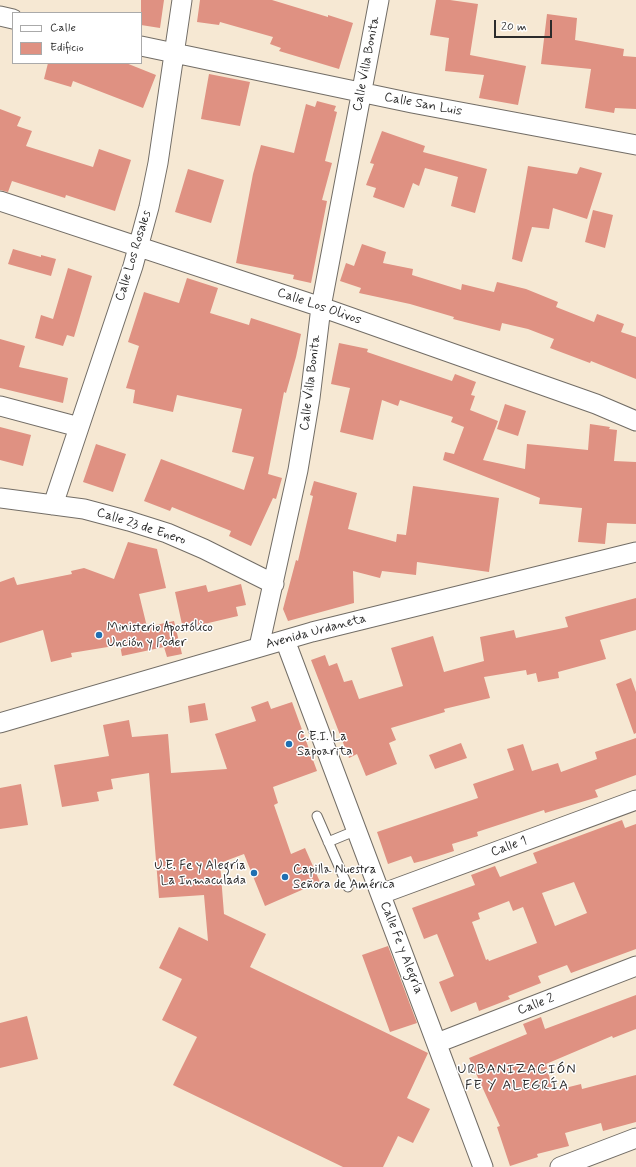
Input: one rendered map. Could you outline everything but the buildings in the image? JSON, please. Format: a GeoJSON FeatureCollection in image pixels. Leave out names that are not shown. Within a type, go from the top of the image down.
{"type":"FeatureCollection","features":[{"type":"Feature","properties":{"kind":"street","name":"Calle Los Rosales"},"geometry":{"type":"LineString","coordinates":[[53,505],[139,246],[158,163],[182,0]]}},
{"type":"Feature","properties":{"kind":"street","name":"Calle Villa Bonita"},"geometry":{"type":"LineString","coordinates":[[259,647],[274,584],[304,437],[321,307],[379,0]]}},
{"type":"Feature","properties":{"kind":"street"},"geometry":{"type":"LineString","coordinates":[[0,16],[12,19]]}},
{"type":"Feature","properties":{"kind":"street","name":"Calle San Luis"},"geometry":{"type":"LineString","coordinates":[[142,46],[361,92],[636,145]]}},
{"type":"Feature","properties":{"kind":"street","name":"Calle Los Olivos"},"geometry":{"type":"LineString","coordinates":[[0,201],[321,307],[596,404],[636,421]]}},
{"type":"Feature","properties":{"kind":"street"},"geometry":{"type":"LineString","coordinates":[[0,406],[78,427]]}},
{"type":"Feature","properties":{"kind":"street","name":"Calle 23 de Enero"},"geometry":{"type":"LineString","coordinates":[[0,498],[84,509],[129,521],[167,533],[204,549],[274,584]]}},
{"type":"Feature","properties":{"kind":"street","name":"Avenida Urdaneta"},"geometry":{"type":"LineString","coordinates":[[0,723],[285,640],[636,552]]}},
{"type":"Feature","properties":{"kind":"street","name":"Calle Fe y Alegría"},"geometry":{"type":"LineString","coordinates":[[285,640],[483,1167]]}},
{"type":"Feature","properties":{"kind":"street","name":"Calle 1"},"geometry":{"type":"LineString","coordinates":[[381,894],[636,800]]}},
{"type":"Feature","properties":{"kind":"street","name":"Calle 2"},"geometry":{"type":"LineString","coordinates":[[437,1043],[636,966]]}},
{"type":"Feature","properties":{"kind":"street"},"geometry":{"type":"LineString","coordinates":[[560,1167],[636,1138]]}},
{"type":"Feature","properties":{"kind":"lane"},"geometry":{"type":"LineString","coordinates":[[317,816],[348,887]]}},
{"type":"Feature","properties":{"kind":"lane"},"geometry":{"type":"LineString","coordinates":[[328,842],[357,830]]}},
{"type":"Feature","properties":{"kind":"place","name":"Ministerio Apostólico Unción y Poder"},"geometry":{"type":"Point","coordinates":[99,635]}},
{"type":"Feature","properties":{"kind":"place","name":"C.E.I. La Sapoarita"},"geometry":{"type":"Point","coordinates":[289,744]}},
{"type":"Feature","properties":{"kind":"place","name":"U.E. Fe y Alegría La Inmaculada"},"geometry":{"type":"Point","coordinates":[254,873]}},
{"type":"Feature","properties":{"kind":"place","name":"Capilla Nuestra Señora de América"},"geometry":{"type":"Point","coordinates":[285,877]}},
{"type":"Feature","properties":{"kind":"district","name":"URBANIZACIÓN FE Y ALEGRÍA"},"geometry":{"type":"Point","coordinates":[517,1078]}}]}
